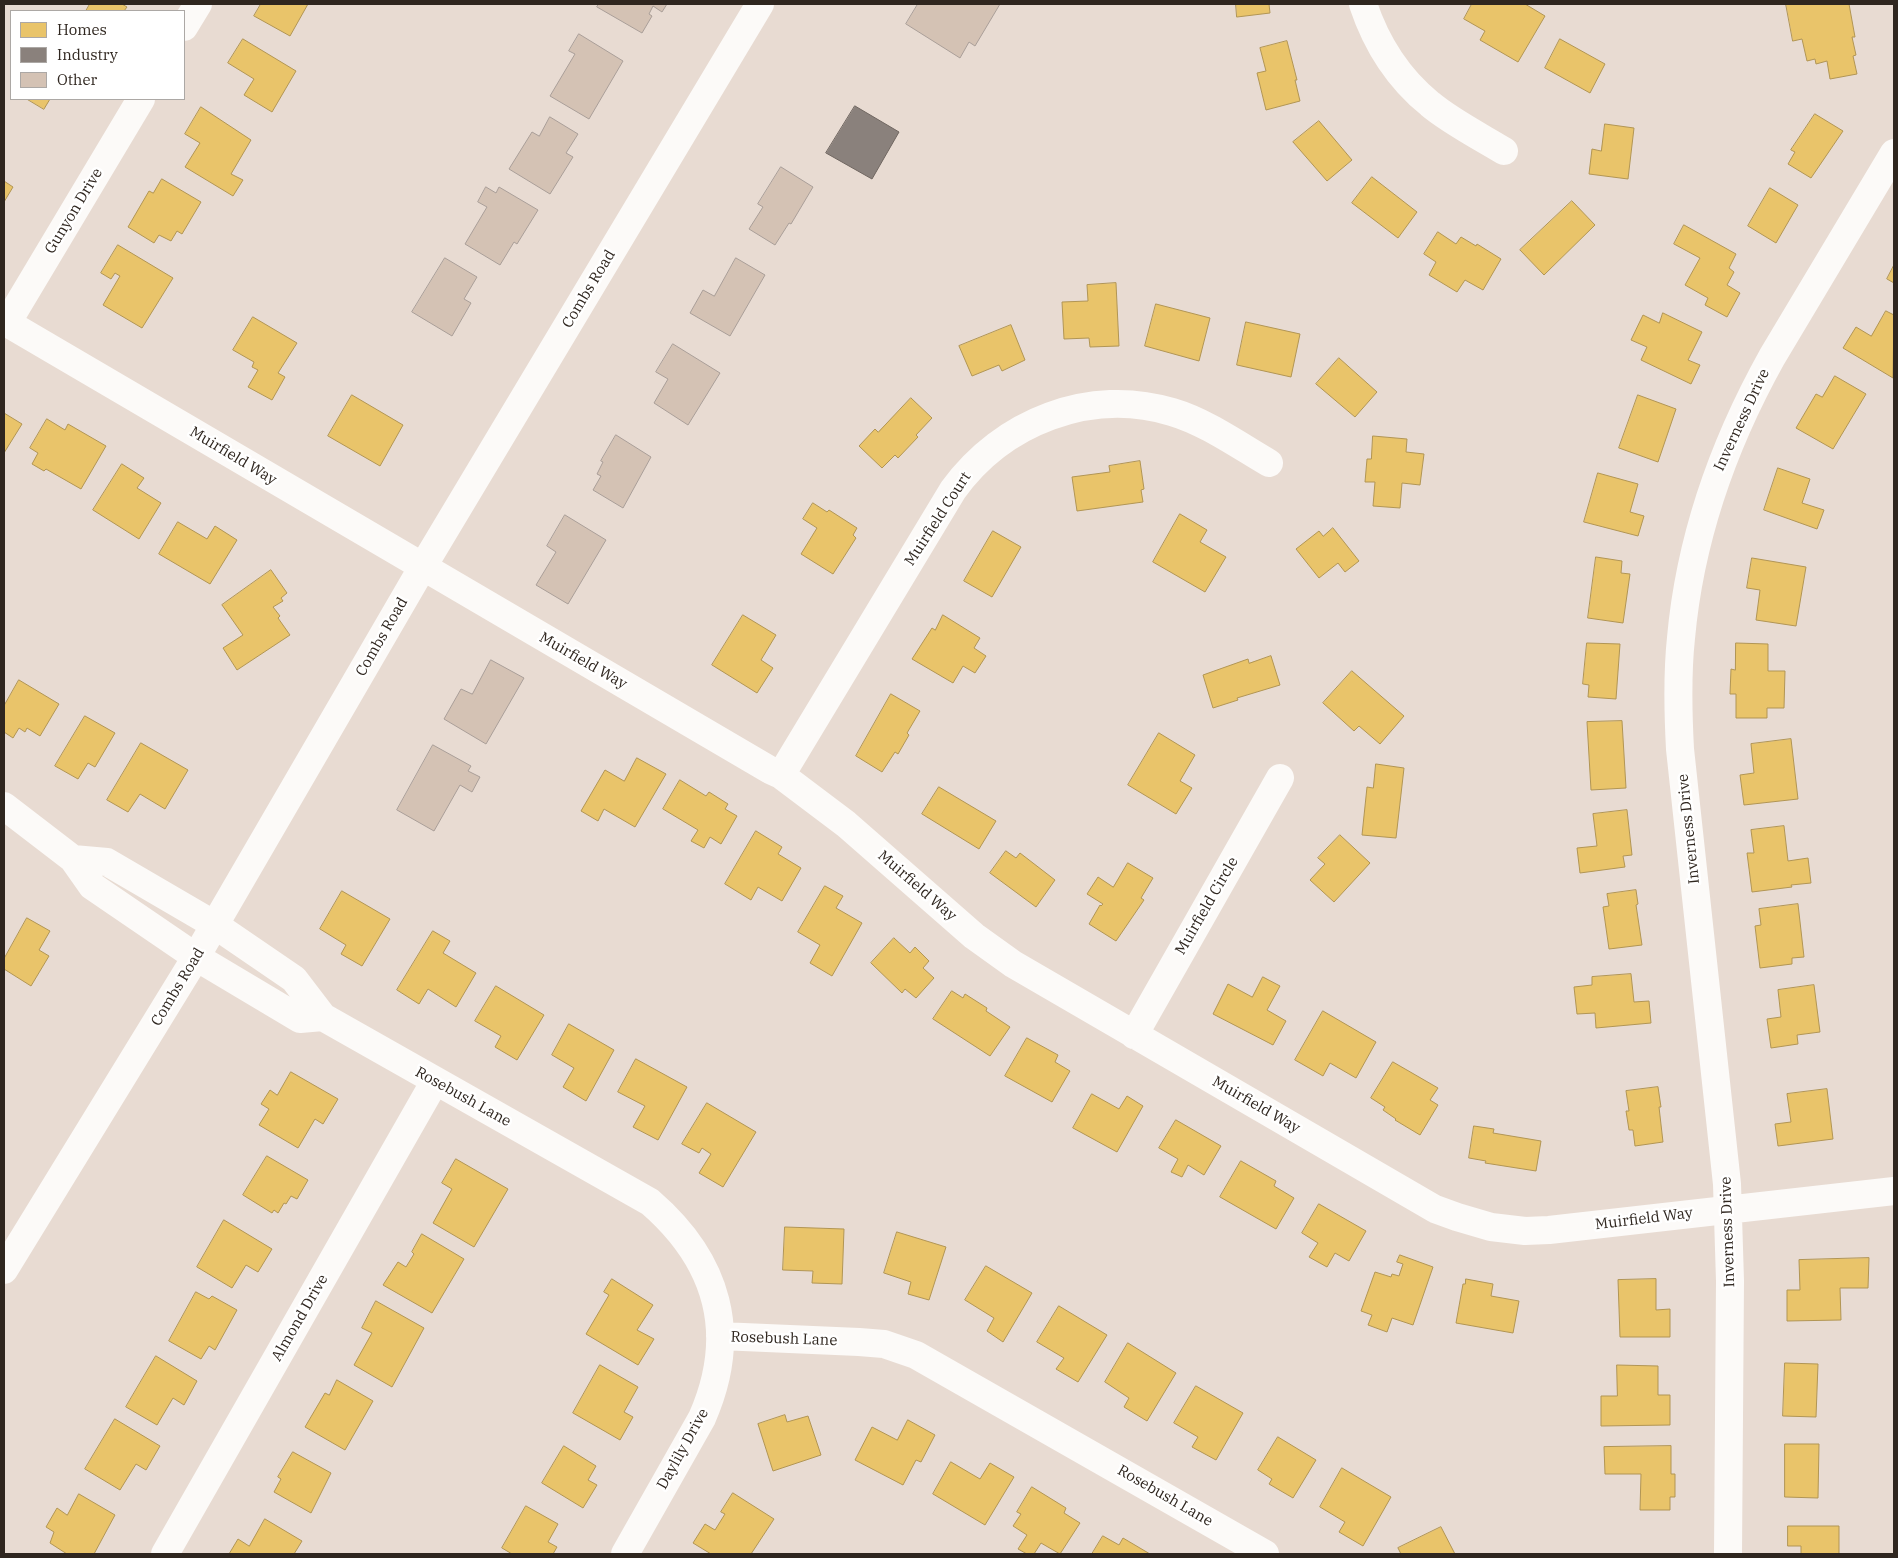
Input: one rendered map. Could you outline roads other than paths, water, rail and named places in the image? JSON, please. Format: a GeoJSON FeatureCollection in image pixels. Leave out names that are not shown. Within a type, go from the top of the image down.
{"type":"FeatureCollection","features":[{"type":"Feature","properties":{"kind":"street"},"geometry":{"type":"LineString","coordinates":[[185,25],[198,4]]}},
{"type":"Feature","properties":{"kind":"street","name":"Combs Road"},"geometry":{"type":"LineString","coordinates":[[4,1270],[196,957],[422,568],[760,4]]}},
{"type":"Feature","properties":{"kind":"street"},"geometry":{"type":"LineString","coordinates":[[1362,4],[1369,23],[1388,58],[1414,90],[1431,106],[1504,151]]}},
{"type":"Feature","properties":{"kind":"street","name":"Gunyon Drive"},"geometry":{"type":"LineString","coordinates":[[6,322],[140,100]]}},
{"type":"Feature","properties":{"kind":"street","name":"Inverness Drive"},"geometry":{"type":"LineString","coordinates":[[1728,1554],[1730,1281],[1728,1209],[1722,1134],[1680,749],[1678,686],[1680,639],[1696,544],[1725,453],[1744,409],[1772,357],[1894,153]]}},
{"type":"Feature","properties":{"kind":"street","name":"Muirfield Way"},"geometry":{"type":"LineString","coordinates":[[6,322],[422,568],[781,775],[846,824],[974,936],[1020,969],[1435,1208],[1479,1225],[1514,1230],[1549,1230],[1894,1191]]}},
{"type":"Feature","properties":{"kind":"street","name":"Muirfield Court"},"geometry":{"type":"LineString","coordinates":[[781,775],[953,490],[971,468],[1002,440],[1034,422],[1078,408],[1102,404],[1149,407],[1172,412],[1205,426],[1269,463]]}},
{"type":"Feature","properties":{"kind":"street","name":"Muirfield Circle"},"geometry":{"type":"LineString","coordinates":[[1134,1035],[1280,778]]}},
{"type":"Feature","properties":{"kind":"street"},"geometry":{"type":"LineString","coordinates":[[4,806],[73,859],[92,886],[196,957],[300,1019],[323,1017]]}},
{"type":"Feature","properties":{"kind":"street","name":"Rosebush Lane"},"geometry":{"type":"LineString","coordinates":[[73,859],[107,862],[215,925],[294,979],[323,1017],[650,1202],[668,1218],[692,1246],[703,1266],[715,1300],[720,1336],[884,1344],[916,1355],[1266,1554]]}},
{"type":"Feature","properties":{"kind":"street","name":"Almond Drive"},"geometry":{"type":"LineString","coordinates":[[164,1554],[435,1081]]}},
{"type":"Feature","properties":{"kind":"street","name":"Daylily Drive"},"geometry":{"type":"LineString","coordinates":[[625,1554],[702,1418],[709,1401],[718,1364],[720,1336]]}}]}
